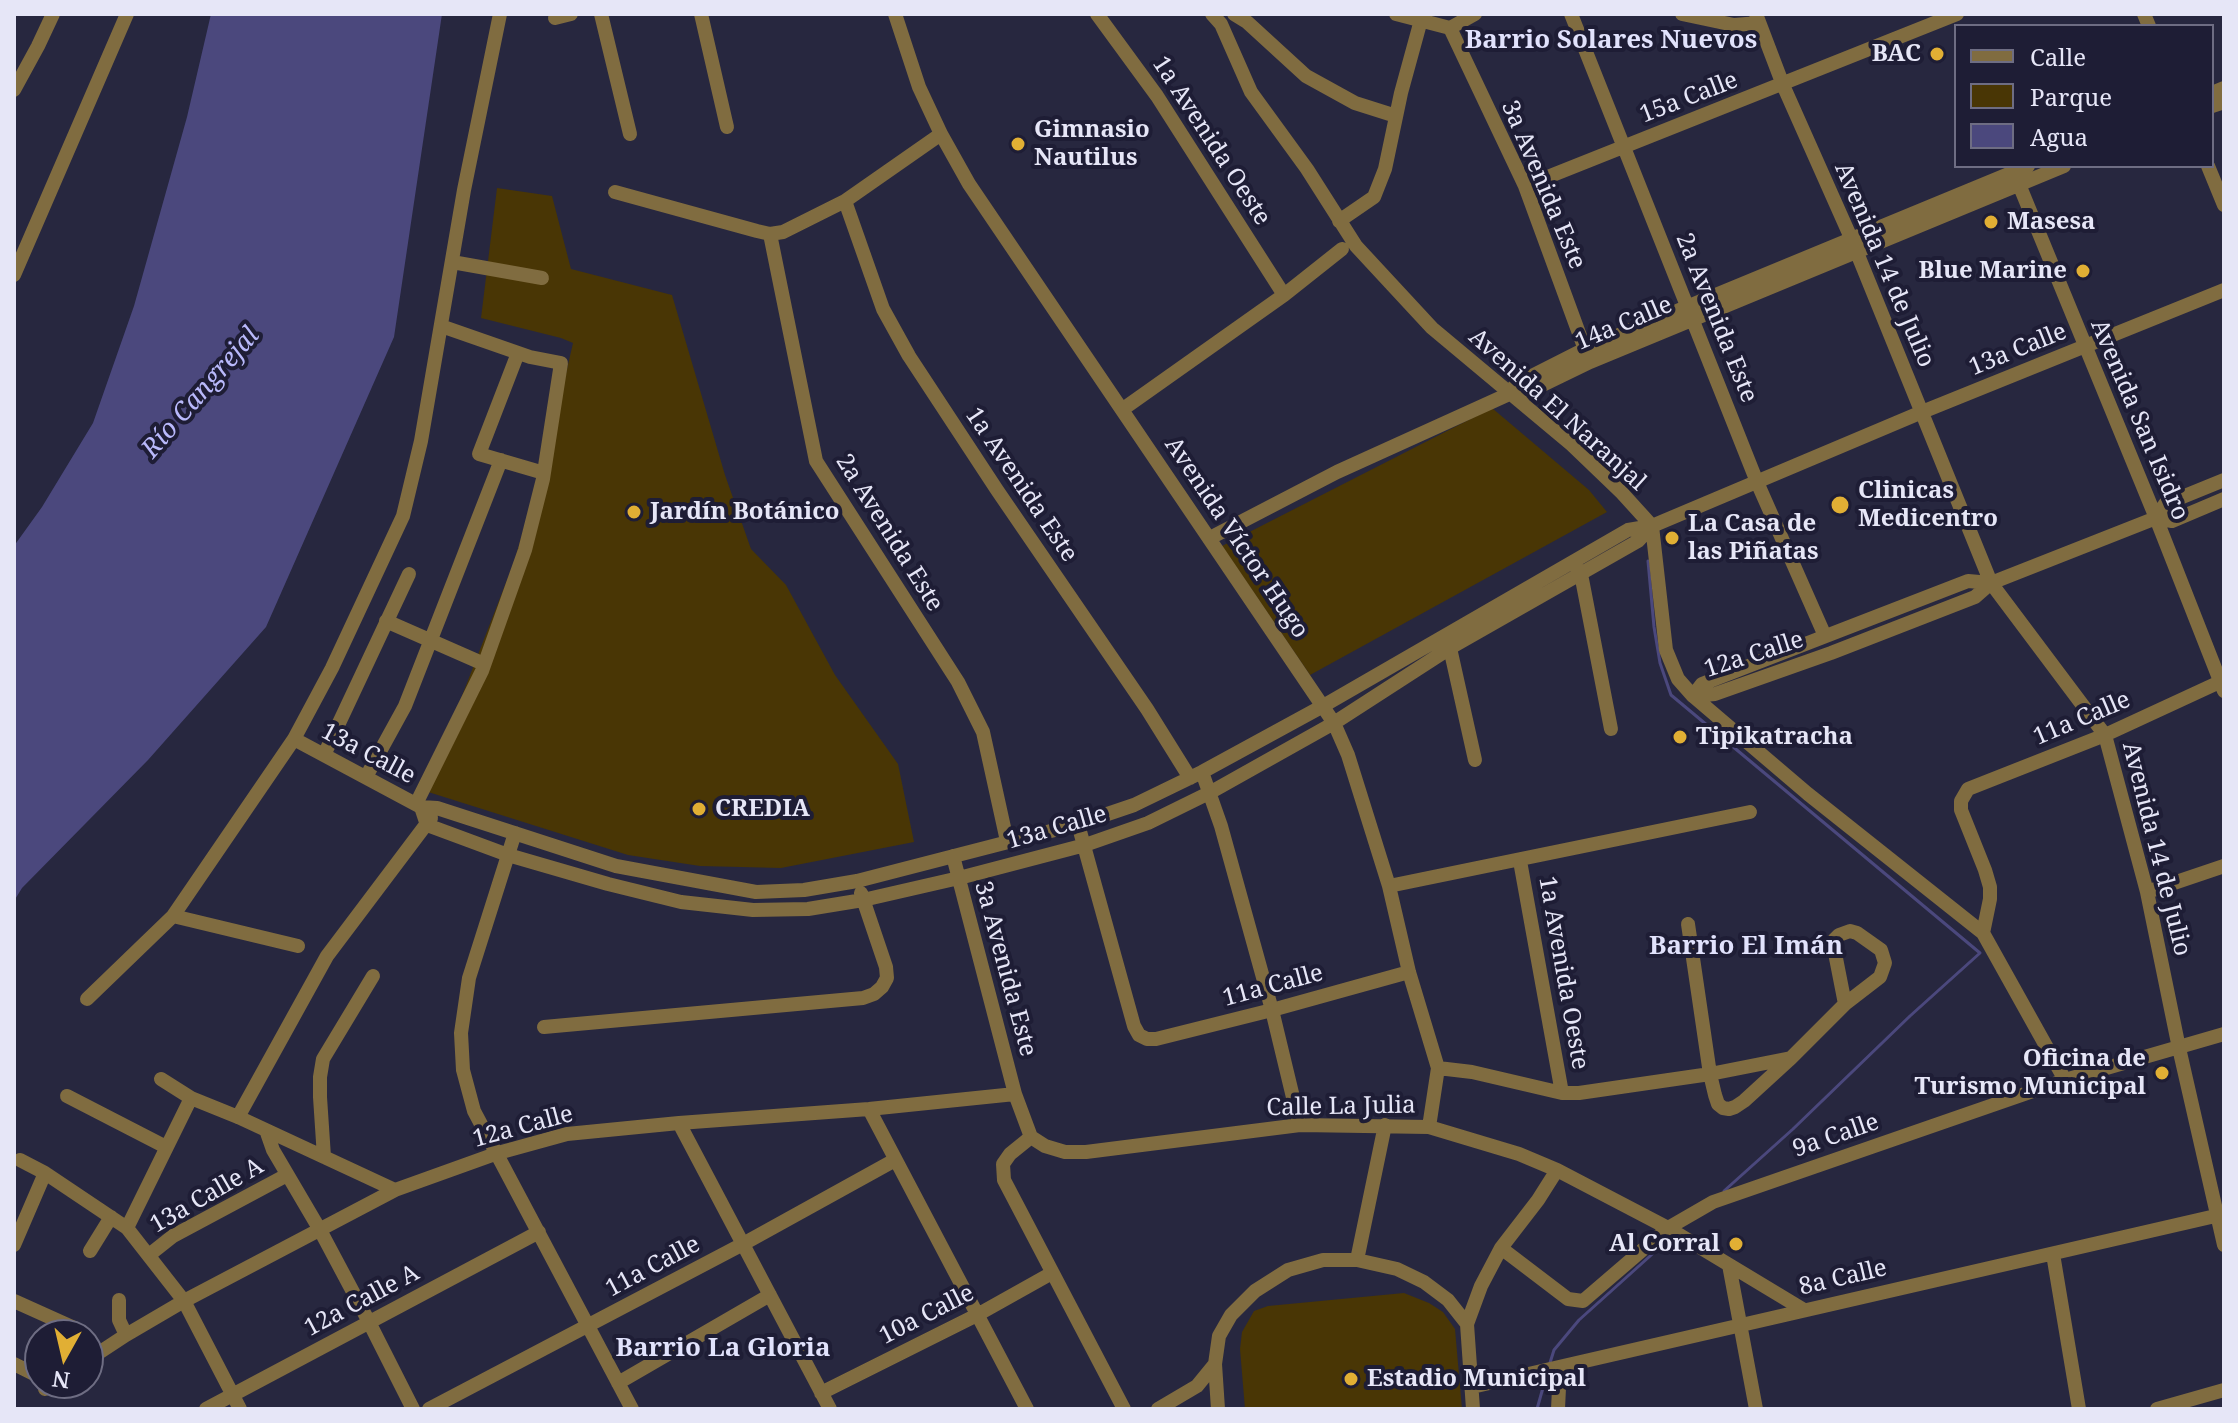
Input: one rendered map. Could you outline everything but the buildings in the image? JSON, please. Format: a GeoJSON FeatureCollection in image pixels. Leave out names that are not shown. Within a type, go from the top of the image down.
{"type":"FeatureCollection","features":[{"type":"Feature","properties":{"kind":"street"},"geometry":{"type":"LineString","coordinates":[[14,90],[19,70],[38,46],[53,14]]}},
{"type":"Feature","properties":{"kind":"street"},"geometry":{"type":"LineString","coordinates":[[14,275],[18,255],[127,14]]}},
{"type":"Feature","properties":{"kind":"street"},"geometry":{"type":"LineString","coordinates":[[87,999],[173,916],[294,739],[332,668],[403,516],[421,441],[500,14]]}},
{"type":"Feature","properties":{"kind":"street"},"geometry":{"type":"LineString","coordinates":[[555,18],[571,14]]}},
{"type":"Feature","properties":{"kind":"street"},"geometry":{"type":"LineString","coordinates":[[601,14],[630,134]]}},
{"type":"Feature","properties":{"kind":"street"},"geometry":{"type":"LineString","coordinates":[[701,14],[727,127]]}},
{"type":"Feature","properties":{"kind":"street","name":"Avenida Víctor Hugo"},"geometry":{"type":"LineString","coordinates":[[895,14],[919,87],[969,184],[1334,723],[1348,755],[1389,886],[1409,972],[1438,1068],[1429,1127]]}},
{"type":"Feature","properties":{"kind":"street","name":"1a Avenida Oeste"},"geometry":{"type":"LineString","coordinates":[[1097,14],[1157,96],[1284,295]]}},
{"type":"Feature","properties":{"kind":"street","name":"Avenida El Naranjal"},"geometry":{"type":"LineString","coordinates":[[1212,14],[1221,24],[1251,92],[1307,169],[1356,246],[1432,328],[1572,445],[1652,526],[1666,650],[1678,679],[1693,696],[1808,794],[1983,933],[2065,1080]]}},
{"type":"Feature","properties":{"kind":"street"},"geometry":{"type":"LineString","coordinates":[[1234,14],[1247,22],[1306,76],[1355,103],[1396,116]]}},
{"type":"Feature","properties":{"kind":"street"},"geometry":{"type":"LineString","coordinates":[[1396,14],[1450,28],[1475,14]]}},
{"type":"Feature","properties":{"kind":"street","name":"2a Avenida Este"},"geometry":{"type":"LineString","coordinates":[[1571,14],[1757,482],[1825,636]]}},
{"type":"Feature","properties":{"kind":"street"},"geometry":{"type":"LineString","coordinates":[[1682,14],[1734,25],[1758,18]]}},
{"type":"Feature","properties":{"kind":"street","name":"15a Calle"},"geometry":{"type":"LineString","coordinates":[[1525,186],[1951,15]]}},
{"type":"Feature","properties":{"kind":"street","name":"Avenida 14 de Julio"},"geometry":{"type":"LineString","coordinates":[[1758,18],[1783,85],[1853,245],[1991,583],[2105,735],[2147,892],[2179,1048],[2220,1215],[2224,1245]]}},
{"type":"Feature","properties":{"kind":"street"},"geometry":{"type":"LineString","coordinates":[[1339,221],[1374,197],[1385,169],[1421,20]]}},
{"type":"Feature","properties":{"kind":"street","name":"3a Avenida Este"},"geometry":{"type":"LineString","coordinates":[[1450,28],[1525,186],[1588,355]]}},
{"type":"Feature","properties":{"kind":"street"},"geometry":{"type":"LineString","coordinates":[[615,192],[770,234],[783,232],[845,201],[941,134]]}},
{"type":"Feature","properties":{"kind":"street","name":"14a Calle"},"geometry":{"type":"LineString","coordinates":[[1509,394],[1516,384],[1853,245],[2014,174],[2052,168]]}},
{"type":"Feature","properties":{"kind":"street"},"geometry":{"type":"LineString","coordinates":[[2209,168],[2224,205]]}},
{"type":"Feature","properties":{"kind":"street","name":"Avenida San Isidro"},"geometry":{"type":"LineString","coordinates":[[2014,174],[2223,684]]}},
{"type":"Feature","properties":{"kind":"street","name":"1a Avenida Este"},"geometry":{"type":"LineString","coordinates":[[845,201],[883,309],[909,356],[1147,709],[1211,792],[1272,1010],[1298,1118]]}},
{"type":"Feature","properties":{"kind":"street","name":"2a Avenida Este"},"geometry":{"type":"LineString","coordinates":[[770,234],[816,461],[958,682],[983,732],[1007,841]]}},
{"type":"Feature","properties":{"kind":"street"},"geometry":{"type":"LineString","coordinates":[[1123,409],[1284,295],[1342,249]]}},
{"type":"Feature","properties":{"kind":"street"},"geometry":{"type":"LineString","coordinates":[[452,262],[542,278]]}},
{"type":"Feature","properties":{"kind":"street","name":"13a Calle"},"geometry":{"type":"LineString","coordinates":[[294,739],[418,806],[437,808],[616,866],[756,892],[804,890],[857,881],[1078,824],[1134,805],[1447,641],[1577,568],[1638,541],[1652,526],[1922,412],[2224,290]]}},
{"type":"Feature","properties":{"kind":"street"},"geometry":{"type":"LineString","coordinates":[[418,806],[484,664],[525,550],[544,473],[561,363],[518,353],[441,326]]}},
{"type":"Feature","properties":{"kind":"street"},"geometry":{"type":"LineString","coordinates":[[518,353],[479,454],[544,473]]}},
{"type":"Feature","properties":{"kind":"street"},"geometry":{"type":"LineString","coordinates":[[1210,538],[1337,472],[1509,394]]}},
{"type":"Feature","properties":{"kind":"street"},"geometry":{"type":"LineString","coordinates":[[366,777],[405,706],[501,460]]}},
{"type":"Feature","properties":{"kind":"street","name":"12a Calle"},"geometry":{"type":"LineString","coordinates":[[2156,518],[2165,504],[2224,480]]}},
{"type":"Feature","properties":{"kind":"street","name":"12a Calle"},"geometry":{"type":"LineString","coordinates":[[1693,696],[1715,694],[1831,653],[1975,597],[1991,583],[2156,518],[2172,521],[2224,499]]}},
{"type":"Feature","properties":{"kind":"street"},"geometry":{"type":"LineString","coordinates":[[1577,568],[1611,729]]}},
{"type":"Feature","properties":{"kind":"street"},"geometry":{"type":"LineString","coordinates":[[324,755],[409,574]]}},
{"type":"Feature","properties":{"kind":"street","name":"12a Calle"},"geometry":{"type":"LineString","coordinates":[[1693,696],[1702,684],[1968,581],[1991,583]]}},
{"type":"Feature","properties":{"kind":"street"},"geometry":{"type":"LineString","coordinates":[[386,621],[484,664]]}},
{"type":"Feature","properties":{"kind":"street"},"geometry":{"type":"LineString","coordinates":[[1447,641],[1475,760]]}},
{"type":"Feature","properties":{"kind":"street","name":"13a Calle"},"geometry":{"type":"LineString","coordinates":[[418,806],[427,825],[508,855],[608,884],[681,902],[753,910],[808,909],[959,878],[1085,845],[1148,823],[1211,792],[1334,723],[1447,641]]}},
{"type":"Feature","properties":{"kind":"street","name":"11a Calle"},"geometry":{"type":"LineString","coordinates":[[1983,933],[1990,887],[1961,810],[1961,801],[1968,789],[2223,684]]}},
{"type":"Feature","properties":{"kind":"street"},"geometry":{"type":"LineString","coordinates":[[238,1117],[327,956],[437,808]]}},
{"type":"Feature","properties":{"kind":"street"},"geometry":{"type":"LineString","coordinates":[[1389,886],[1750,812]]}},
{"type":"Feature","properties":{"kind":"street"},"geometry":{"type":"LineString","coordinates":[[1078,824],[1085,845]]}},
{"type":"Feature","properties":{"kind":"street"},"geometry":{"type":"LineString","coordinates":[[515,833],[469,978],[461,1033],[463,1070],[474,1111],[632,1409]]}},
{"type":"Feature","properties":{"kind":"street","name":"11a Calle"},"geometry":{"type":"LineString","coordinates":[[1085,845],[1134,1026],[1139,1035],[1147,1039],[1272,1010],[1409,972]]}},
{"type":"Feature","properties":{"kind":"street","name":"3a Avenida Este"},"geometry":{"type":"LineString","coordinates":[[953,856],[1015,1094]]}},
{"type":"Feature","properties":{"kind":"street","name":"1a Avenida Oeste"},"geometry":{"type":"LineString","coordinates":[[1520,861],[1562,1093]]}},
{"type":"Feature","properties":{"kind":"street"},"geometry":{"type":"LineString","coordinates":[[2147,892],[2224,866]]}},
{"type":"Feature","properties":{"kind":"street"},"geometry":{"type":"LineString","coordinates":[[681,902],[685,880]]}},
{"type":"Feature","properties":{"kind":"street"},"geometry":{"type":"LineString","coordinates":[[544,1027],[863,998],[874,994],[887,978],[886,967],[857,881]]}},
{"type":"Feature","properties":{"kind":"street"},"geometry":{"type":"LineString","coordinates":[[173,916],[298,946]]}},
{"type":"Feature","properties":{"kind":"street"},"geometry":{"type":"LineString","coordinates":[[1688,924],[1710,1074],[1718,1104],[1723,1108],[1729,1109],[1744,1101],[1845,1004],[1880,977],[1885,963],[1881,950],[1850,931],[1834,940],[1845,1004]]}},
{"type":"Feature","properties":{"kind":"street"},"geometry":{"type":"LineString","coordinates":[[324,1157],[320,1097],[323,1059],[373,976]]}},
{"type":"Feature","properties":{"kind":"street","name":"9a Calle"},"geometry":{"type":"LineString","coordinates":[[1501,1248],[1568,1299],[1583,1301],[1668,1228],[1713,1202],[2065,1080],[2224,1034]]}},
{"type":"Feature","properties":{"kind":"street"},"geometry":{"type":"LineString","coordinates":[[1438,1068],[1472,1072],[1562,1093],[1596,1092],[1791,1058]]}},
{"type":"Feature","properties":{"kind":"street"},"geometry":{"type":"LineString","coordinates":[[161,1079],[191,1098],[395,1190]]}},
{"type":"Feature","properties":{"kind":"street"},"geometry":{"type":"LineString","coordinates":[[1015,1094],[1031,1137],[1003,1164],[1004,1180],[1124,1409]]}},
{"type":"Feature","properties":{"kind":"street","name":"12a Calle"},"geometry":{"type":"LineString","coordinates":[[104,1349],[184,1301],[395,1190],[498,1153],[567,1134],[1015,1094]]}},
{"type":"Feature","properties":{"kind":"street"},"geometry":{"type":"LineString","coordinates":[[67,1096],[166,1147]]}},
{"type":"Feature","properties":{"kind":"street"},"geometry":{"type":"LineString","coordinates":[[127,1228],[191,1098]]}},
{"type":"Feature","properties":{"kind":"street"},"geometry":{"type":"LineString","coordinates":[[869,1109],[1027,1409]]}},
{"type":"Feature","properties":{"kind":"street"},"geometry":{"type":"LineString","coordinates":[[679,1123],[830,1409]]}},
{"type":"Feature","properties":{"kind":"street","name":"Calle La Julia"},"geometry":{"type":"LineString","coordinates":[[1031,1137],[1045,1146],[1065,1152],[1086,1152],[1300,1125],[1429,1127],[1519,1154],[1557,1170],[1668,1228],[1804,1310]]}},
{"type":"Feature","properties":{"kind":"street"},"geometry":{"type":"LineString","coordinates":[[1357,1260],[1385,1125]]}},
{"type":"Feature","properties":{"kind":"street"},"geometry":{"type":"LineString","coordinates":[[266,1130],[273,1150],[320,1230],[413,1409]]}},
{"type":"Feature","properties":{"kind":"street"},"geometry":{"type":"LineString","coordinates":[[20,1160],[45,1173],[127,1228],[184,1301],[240,1409]]}},
{"type":"Feature","properties":{"kind":"street","name":"11a Calle"},"geometry":{"type":"LineString","coordinates":[[429,1409],[743,1244],[895,1160]]}},
{"type":"Feature","properties":{"kind":"street"},"geometry":{"type":"LineString","coordinates":[[1473,1409],[1467,1324],[1481,1286],[1501,1248],[1557,1170]]}},
{"type":"Feature","properties":{"kind":"street"},"geometry":{"type":"LineString","coordinates":[[14,1245],[45,1173]]}},
{"type":"Feature","properties":{"kind":"street","name":"13a Calle A"},"geometry":{"type":"LineString","coordinates":[[149,1255],[173,1236],[287,1175]]}},
{"type":"Feature","properties":{"kind":"street","name":"8a Calle"},"geometry":{"type":"LineString","coordinates":[[1472,1387],[2220,1215]]}},
{"type":"Feature","properties":{"kind":"street"},"geometry":{"type":"LineString","coordinates":[[90,1251],[111,1217]]}},
{"type":"Feature","properties":{"kind":"street","name":"12a Calle A"},"geometry":{"type":"LineString","coordinates":[[206,1409],[539,1232]]}},
{"type":"Feature","properties":{"kind":"street"},"geometry":{"type":"LineString","coordinates":[[2053,1254],[2079,1409]]}},
{"type":"Feature","properties":{"kind":"street"},"geometry":{"type":"LineString","coordinates":[[1218,1409],[1215,1364],[1219,1336],[1231,1315],[1255,1291],[1288,1270],[1323,1260],[1357,1260],[1397,1269],[1424,1282],[1448,1300],[1467,1324]]}},
{"type":"Feature","properties":{"kind":"street"},"geometry":{"type":"LineString","coordinates":[[1729,1265],[1756,1409]]}},
{"type":"Feature","properties":{"kind":"street","name":"10a Calle"},"geometry":{"type":"LineString","coordinates":[[821,1393],[977,1315],[1052,1273]]}},
{"type":"Feature","properties":{"kind":"street"},"geometry":{"type":"LineString","coordinates":[[618,1383],[770,1295]]}},
{"type":"Feature","properties":{"kind":"street"},"geometry":{"type":"LineString","coordinates":[[119,1300],[119,1320],[126,1335]]}},
{"type":"Feature","properties":{"kind":"street"},"geometry":{"type":"LineString","coordinates":[[14,1301],[54,1319]]}},
{"type":"Feature","properties":{"kind":"street"},"geometry":{"type":"LineString","coordinates":[[1158,1409],[1197,1386],[1215,1364]]}},
{"type":"Feature","properties":{"kind":"street"},"geometry":{"type":"LineString","coordinates":[[1558,1409],[1560,1367]]}},
{"type":"Feature","properties":{"kind":"street"},"geometry":{"type":"LineString","coordinates":[[2157,1409],[2224,1390]]}},
{"type":"Feature","properties":{"kind":"green space","name":"Jardín Botánico"},"geometry":{"type":"Polygon","coordinates":[[[497,188],[552,196],[571,269],[672,295],[725,475],[751,549],[786,585],[835,675],[898,764],[914,842],[781,868],[700,866],[628,855],[425,791],[514,562],[553,430],[573,343],[481,318],[497,188]]]}},
{"type":"Feature","properties":{"kind":"green space"},"geometry":{"type":"Polygon","coordinates":[[[1492,408],[1589,490],[1607,512],[1310,675],[1222,546],[1492,408]]]}},
{"type":"Feature","properties":{"kind":"green space","name":"Estadio Municipal"},"geometry":{"type":"Polygon","coordinates":[[[1404,1293],[1443,1312],[1455,1329],[1462,1409],[1245,1409],[1240,1349],[1242,1332],[1254,1311],[1268,1306],[1404,1293]]]}},
{"type":"Feature","properties":{"kind":"water","name":"Río Cangrejal"},"geometry":{"type":"Polygon","coordinates":[[[211,14],[442,14],[394,337],[266,627],[148,760],[22,888],[14,901],[14,546],[42,507],[93,423],[134,306],[187,117],[211,14]]]}},
{"type":"Feature","properties":{"kind":"waterway"},"geometry":{"type":"LineString","coordinates":[[1648,561],[1660,663],[1671,695],[1980,953],[1724,1191]]}},
{"type":"Feature","properties":{"kind":"waterway"},"geometry":{"type":"LineString","coordinates":[[1549,1366],[1554,1350],[1579,1320],[1669,1239]]}},
{"type":"Feature","properties":{"kind":"waterway"},"geometry":{"type":"LineString","coordinates":[[1537,1409],[1546,1377]]}},
{"type":"Feature","properties":{"kind":"place","name":"BAC"},"geometry":{"type":"Point","coordinates":[1937,54]}},
{"type":"Feature","properties":{"kind":"place","name":"Gimnasio Nautilus"},"geometry":{"type":"Point","coordinates":[1018,144]}},
{"type":"Feature","properties":{"kind":"place","name":"Masesa"},"geometry":{"type":"Point","coordinates":[1991,222]}},
{"type":"Feature","properties":{"kind":"place","name":"Blue Marine"},"geometry":{"type":"Point","coordinates":[2083,271]}},
{"type":"Feature","properties":{"kind":"place","name":"Clinicas Medicentro"},"geometry":{"type":"Point","coordinates":[1840,505]}},
{"type":"Feature","properties":{"kind":"place","name":"Jardín Botánico"},"geometry":{"type":"Point","coordinates":[634,512]}},
{"type":"Feature","properties":{"kind":"place","name":"La Casa de las Piñatas"},"geometry":{"type":"Point","coordinates":[1672,538]}},
{"type":"Feature","properties":{"kind":"place","name":"Tipikatracha"},"geometry":{"type":"Point","coordinates":[1680,737]}},
{"type":"Feature","properties":{"kind":"place","name":"CREDIA"},"geometry":{"type":"Point","coordinates":[699,809]}},
{"type":"Feature","properties":{"kind":"place","name":"Oficina de Turismo Municipal"},"geometry":{"type":"Point","coordinates":[2162,1073]}},
{"type":"Feature","properties":{"kind":"place","name":"Al Corral"},"geometry":{"type":"Point","coordinates":[1736,1244]}},
{"type":"Feature","properties":{"kind":"place","name":"Estadio Municipal"},"geometry":{"type":"Point","coordinates":[1351,1379]}},
{"type":"Feature","properties":{"kind":"district","name":"Barrio Solares Nuevos"},"geometry":{"type":"Point","coordinates":[1611,41]}},
{"type":"Feature","properties":{"kind":"district","name":"Barrio El Imán"},"geometry":{"type":"Point","coordinates":[1746,947]}},
{"type":"Feature","properties":{"kind":"district","name":"Barrio La Gloria"},"geometry":{"type":"Point","coordinates":[723,1349]}}]}
